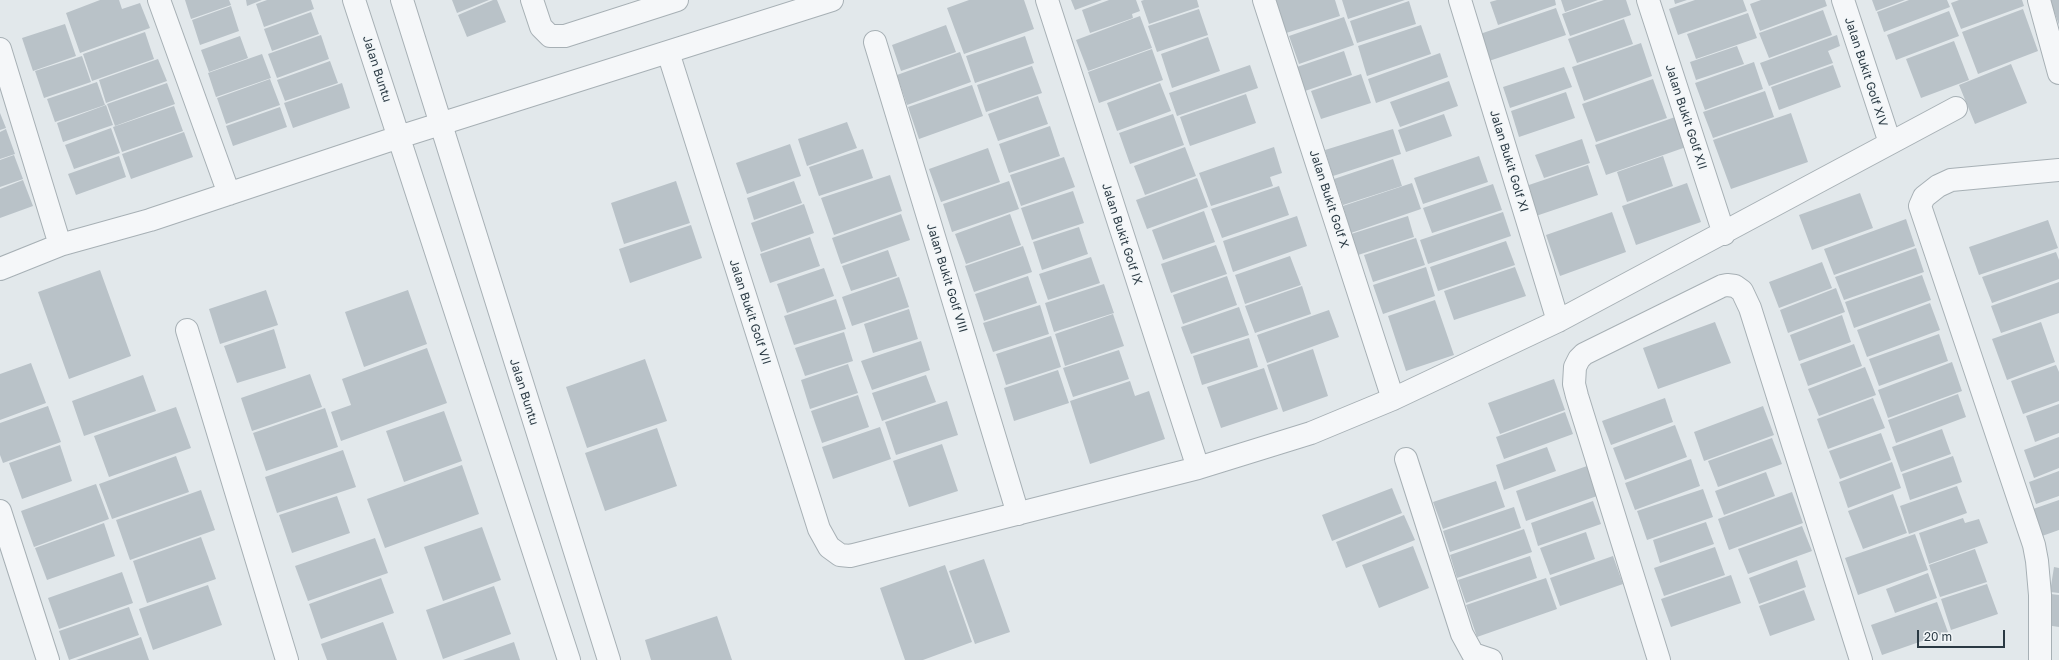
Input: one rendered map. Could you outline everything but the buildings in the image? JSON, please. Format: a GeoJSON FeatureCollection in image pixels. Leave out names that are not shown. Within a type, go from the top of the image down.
{"type":"FeatureCollection","features":[{"type":"Feature","properties":{"kind":"street"},"geometry":{"type":"LineString","coordinates":[[158,0],[229,194]]}},
{"type":"Feature","properties":{"kind":"street","name":"Jalan Buntu"},"geometry":{"type":"LineString","coordinates":[[354,0],[569,660]]}},
{"type":"Feature","properties":{"kind":"street","name":"Jalan Buntu"},"geometry":{"type":"LineString","coordinates":[[402,0],[439,125],[609,660]]}},
{"type":"Feature","properties":{"kind":"street"},"geometry":{"type":"LineString","coordinates":[[532,0],[541,27],[550,36],[565,36],[672,1]]}},
{"type":"Feature","properties":{"kind":"street"},"geometry":{"type":"LineString","coordinates":[[0,269],[60,245],[150,220],[399,137],[832,0]]}},
{"type":"Feature","properties":{"kind":"street","name":"Jalan Bukit Golf IX"},"geometry":{"type":"LineString","coordinates":[[1047,0],[1198,468]]}},
{"type":"Feature","properties":{"kind":"street","name":"Jalan Bukit Golf X"},"geometry":{"type":"LineString","coordinates":[[1264,0],[1393,399]]}},
{"type":"Feature","properties":{"kind":"street","name":"Jalan Bukit Golf XI"},"geometry":{"type":"LineString","coordinates":[[1460,0],[1558,321]]}},
{"type":"Feature","properties":{"kind":"street","name":"Jalan Bukit Golf XII"},"geometry":{"type":"LineString","coordinates":[[1648,0],[1724,234]]}},
{"type":"Feature","properties":{"kind":"street","name":"Jalan Bukit Golf XIV"},"geometry":{"type":"LineString","coordinates":[[1843,0],[1890,143]]}},
{"type":"Feature","properties":{"kind":"street"},"geometry":{"type":"LineString","coordinates":[[2039,0],[2059,73]]}},
{"type":"Feature","properties":{"kind":"street","name":"Jalan Bukit Golf VIII"},"geometry":{"type":"LineString","coordinates":[[875,42],[1018,514]]}},
{"type":"Feature","properties":{"kind":"street"},"geometry":{"type":"LineString","coordinates":[[0,49],[60,245]]}},
{"type":"Feature","properties":{"kind":"street","name":"Jalan Bukit Golf VII"},"geometry":{"type":"LineString","coordinates":[[668,52],[819,530],[829,547],[840,555],[850,556],[1018,514]]}},
{"type":"Feature","properties":{"kind":"street"},"geometry":{"type":"LineString","coordinates":[[1018,514],[1198,468],[1311,433],[1393,399],[1558,321],[1724,234],[1956,108]]}},
{"type":"Feature","properties":{"kind":"street"},"geometry":{"type":"LineString","coordinates":[[2040,660],[2040,595],[2034,545],[1920,206],[1924,197],[1938,186],[1951,180],[2059,170]]}},
{"type":"Feature","properties":{"kind":"street"},"geometry":{"type":"LineString","coordinates":[[1658,660],[1577,396],[1574,384],[1575,366],[1584,354],[1722,286],[1727,285],[1735,286],[1742,291],[1750,308],[1861,660]]}},
{"type":"Feature","properties":{"kind":"street"},"geometry":{"type":"LineString","coordinates":[[187,330],[287,660]]}},
{"type":"Feature","properties":{"kind":"street"},"geometry":{"type":"LineString","coordinates":[[1406,459],[1462,634],[1473,654],[1490,660]]}},
{"type":"Feature","properties":{"kind":"street"},"geometry":{"type":"LineString","coordinates":[[0,511],[48,660]]}}]}
